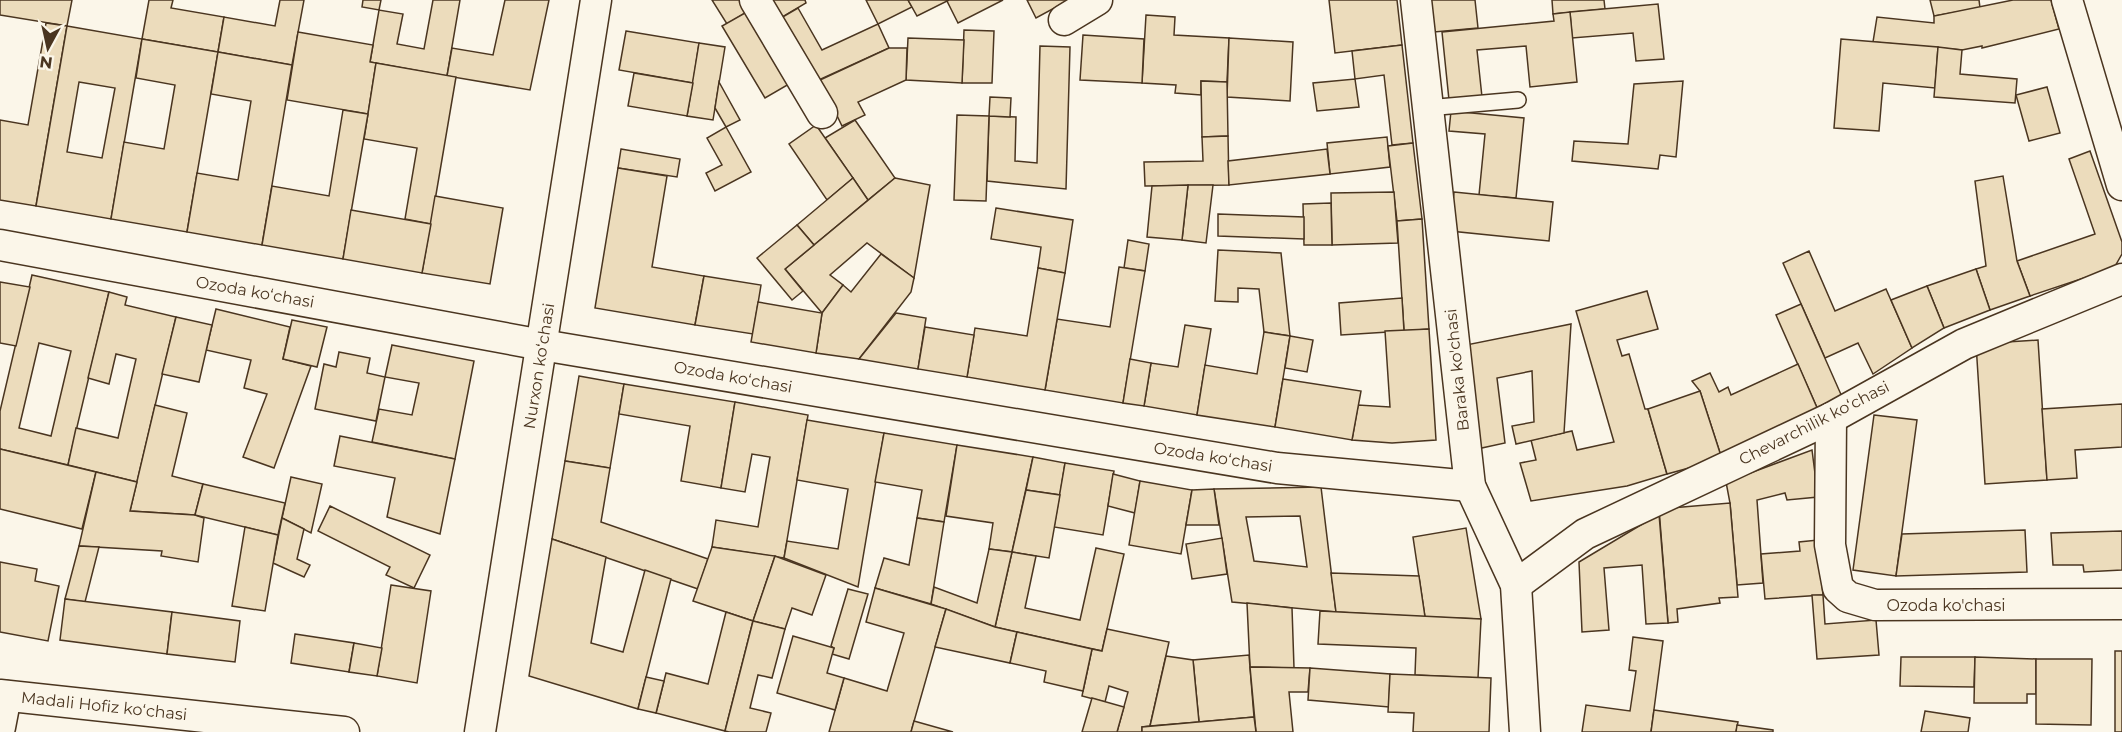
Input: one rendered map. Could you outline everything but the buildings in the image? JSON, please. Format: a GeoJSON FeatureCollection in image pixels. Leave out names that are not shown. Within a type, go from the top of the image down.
{"type":"FeatureCollection","features":[{"type":"Feature","properties":{"kind":"street","name":"Nurxon koʻchasi"},"geometry":{"type":"LineString","coordinates":[[480,732],[596,0]]}},
{"type":"Feature","properties":{"kind":"street"},"geometry":{"type":"LineString","coordinates":[[755,0],[822,113]]}},
{"type":"Feature","properties":{"kind":"street"},"geometry":{"type":"LineString","coordinates":[[1064,20],[1097,0]]}},
{"type":"Feature","properties":{"kind":"street","name":"Baraka ko'chasi"},"geometry":{"type":"LineString","coordinates":[[1416,0],[1470,486],[1516,585],[1525,732]]}},
{"type":"Feature","properties":{"kind":"street"},"geometry":{"type":"LineString","coordinates":[[2067,0],[2122,185]]}},
{"type":"Feature","properties":{"kind":"street","name":"Ozoda koʻchasi"},"geometry":{"type":"LineString","coordinates":[[0,245],[542,345],[1277,468],[1470,486]]}},
{"type":"Feature","properties":{"kind":"street","name":"Chevarchilik koʻchasi"},"geometry":{"type":"LineString","coordinates":[[1516,585],[1586,534],[1831,418],[1964,344],[2122,279]]}},
{"type":"Feature","properties":{"kind":"street","name":"Ozoda ko'chasi"},"geometry":{"type":"LineString","coordinates":[[1831,418],[1830,545],[1838,588],[1848,597],[1875,605],[2122,604]]}},
{"type":"Feature","properties":{"kind":"street","name":"Madali Hofiz koʻchasi"},"geometry":{"type":"LineString","coordinates":[[0,727],[3,695],[344,732]]}},
{"type":"Feature","properties":{"kind":"lane"},"geometry":{"type":"LineString","coordinates":[[1427,108],[1518,100]]}}]}
